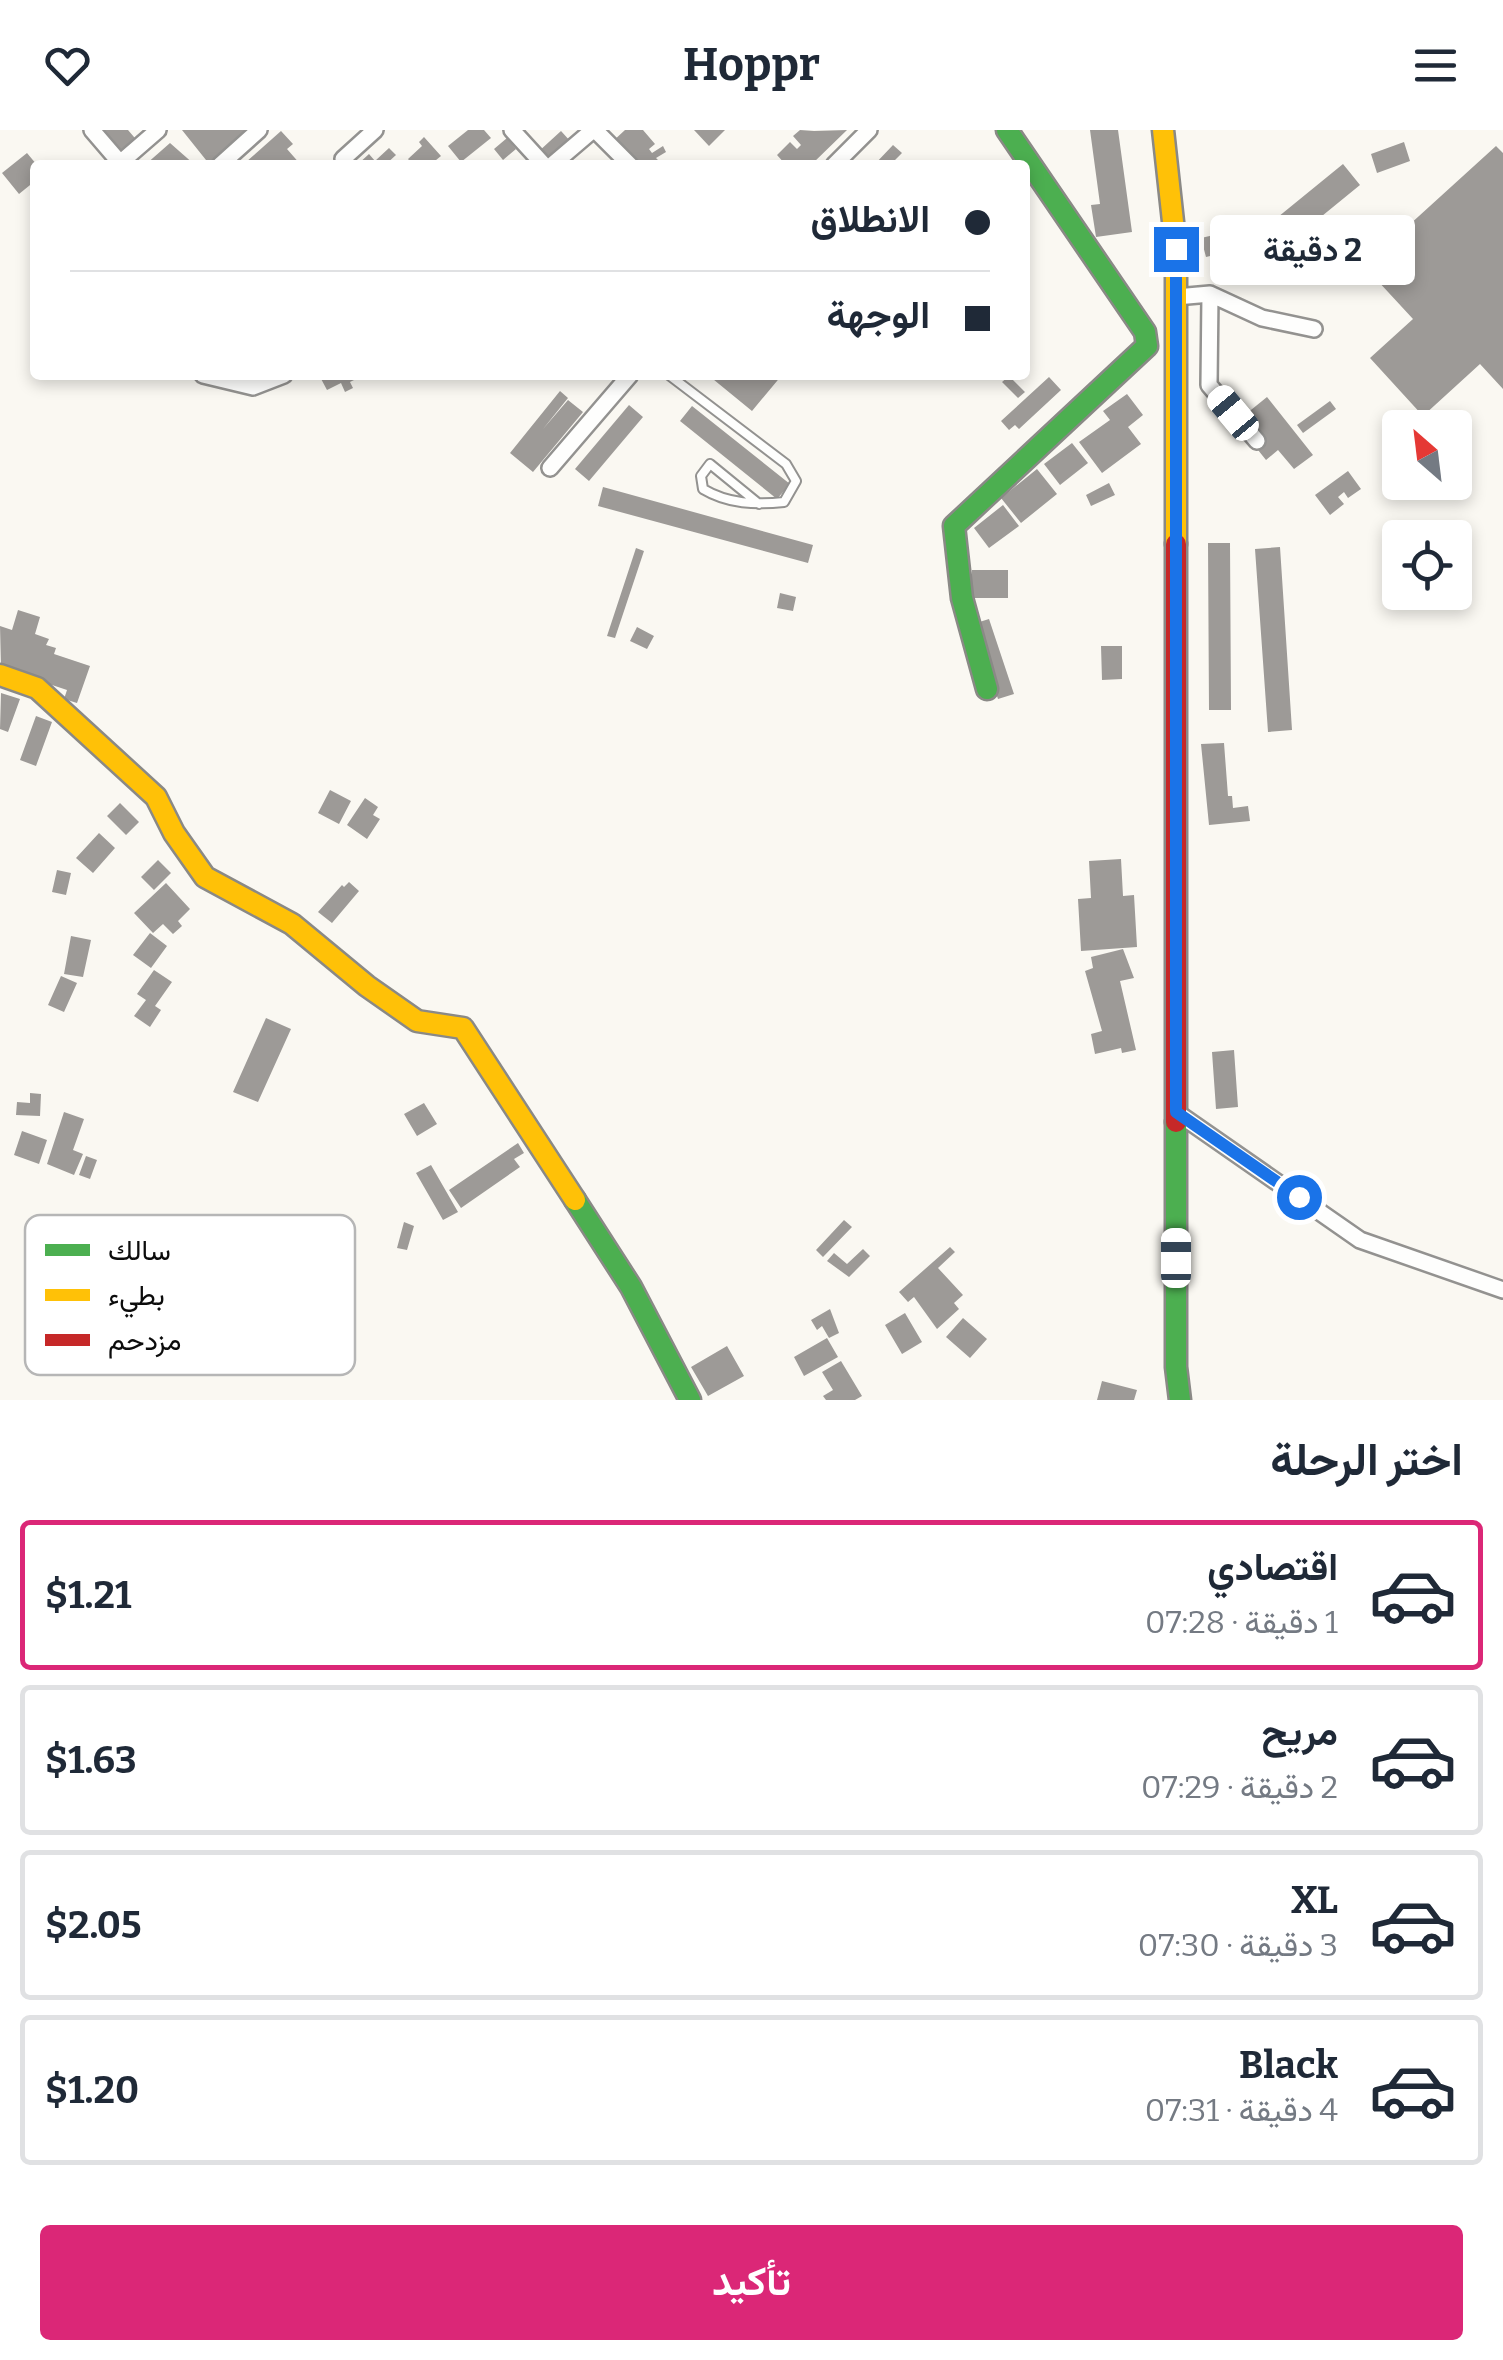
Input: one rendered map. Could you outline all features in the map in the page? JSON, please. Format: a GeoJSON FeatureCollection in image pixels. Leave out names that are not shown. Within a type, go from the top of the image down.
{"type":"FeatureCollection","features":[{"type":"Feature","properties":{"kind":"street"},"geometry":{"type":"LineString","coordinates":[[92,130],[118,160]]}},
{"type":"Feature","properties":{"kind":"street"},"geometry":{"type":"LineString","coordinates":[[125,160],[158,130]]}},
{"type":"Feature","properties":{"kind":"street"},"geometry":{"type":"LineString","coordinates":[[233,160],[258,130]]}},
{"type":"Feature","properties":{"kind":"street"},"geometry":{"type":"LineString","coordinates":[[343,160],[374,130]]}},
{"type":"Feature","properties":{"kind":"street"},"geometry":{"type":"LineString","coordinates":[[512,130],[539,160]]}},
{"type":"Feature","properties":{"kind":"street"},"geometry":{"type":"LineString","coordinates":[[558,160],[594,130],[625,160]]}},
{"type":"Feature","properties":{"kind":"street"},"geometry":{"type":"LineString","coordinates":[[839,160],[869,130]]}},
{"type":"Feature","properties":{"kind":"street"},"geometry":{"type":"LineString","coordinates":[[1163,130],[1176,249],[1176,1367],[1180,1400]]}},
{"type":"Feature","properties":{"kind":"street"},"geometry":{"type":"LineString","coordinates":[[987,689],[962,598],[954,526],[1147,346],[1145,332],[1016,134]]}},
{"type":"Feature","properties":{"kind":"street"},"geometry":{"type":"LineString","coordinates":[[1176,297],[1210,294],[1262,318],[1314,329]]}},
{"type":"Feature","properties":{"kind":"street"},"geometry":{"type":"LineString","coordinates":[[1210,294],[1209,385],[1257,440]]}},
{"type":"Feature","properties":{"kind":"street"},"geometry":{"type":"LineString","coordinates":[[222,380],[253,388],[272,380]]}},
{"type":"Feature","properties":{"kind":"street"},"geometry":{"type":"LineString","coordinates":[[550,468],[626,380]]}},
{"type":"Feature","properties":{"kind":"street"},"geometry":{"type":"LineString","coordinates":[[0,675],[36,688],[156,796],[204,877],[292,924],[367,986],[417,1020],[464,1028],[631,1287],[690,1400]]}},
{"type":"Feature","properties":{"kind":"street"},"geometry":{"type":"LineString","coordinates":[[1176,1112],[1360,1240],[1503,1290]]}},
{"type":"Feature","properties":{"kind":"lane"},"geometry":{"type":"LineString","coordinates":[[677,380],[786,464],[796,481],[784,502],[759,504],[717,498],[702,489],[700,476],[710,464],[759,504]]}},
{"type":"Feature","properties":{"kind":"building"},"geometry":{"type":"Polygon","coordinates":[[[104,130],[128,130],[140,144],[125,156],[104,130]]]}},
{"type":"Feature","properties":{"kind":"building"},"geometry":{"type":"Polygon","coordinates":[[[182,130],[248,130],[215,160],[206,160],[182,130]]]}},
{"type":"Feature","properties":{"kind":"building"},"geometry":{"type":"Polygon","coordinates":[[[468,130],[484,130],[491,138],[464,160],[448,146],[468,130]]]}},
{"type":"Feature","properties":{"kind":"building"},"geometry":{"type":"Polygon","coordinates":[[[625,130],[643,130],[655,144],[649,149],[652,153],[663,146],[666,152],[658,160],[628,160],[612,142],[625,130]]]}},
{"type":"Feature","properties":{"kind":"building"},"geometry":{"type":"Polygon","coordinates":[[[694,130],[725,130],[709,146],[694,130]]]}},
{"type":"Feature","properties":{"kind":"building"},"geometry":{"type":"Polygon","coordinates":[[[800,130],[847,130],[816,160],[782,160],[777,155],[790,142],[797,149],[801,145],[793,136],[800,130]]]}},
{"type":"Feature","properties":{"kind":"building"},"geometry":{"type":"Polygon","coordinates":[[[1090,130],[1118,130],[1132,232],[1096,237],[1091,205],[1100,204],[1090,130]]]}},
{"type":"Feature","properties":{"kind":"building"},"geometry":{"type":"Polygon","coordinates":[[[281,131],[293,144],[287,149],[297,160],[248,160],[281,131]]]}},
{"type":"Feature","properties":{"kind":"building"},"geometry":{"type":"Polygon","coordinates":[[[561,131],[571,142],[549,160],[538,152],[561,131]]]}},
{"type":"Feature","properties":{"kind":"building"},"geometry":{"type":"Polygon","coordinates":[[[424,137],[441,156],[436,160],[409,160],[422,146],[419,142],[424,137]]]}},
{"type":"Feature","properties":{"kind":"building"},"geometry":{"type":"Polygon","coordinates":[[[507,138],[516,149],[503,160],[494,149],[507,138]]]}},
{"type":"Feature","properties":{"kind":"building"},"geometry":{"type":"Polygon","coordinates":[[[1404,142],[1410,161],[1377,173],[1371,154],[1404,142]]]}},
{"type":"Feature","properties":{"kind":"building"},"geometry":{"type":"Polygon","coordinates":[[[170,143],[189,160],[151,160],[170,143]]]}},
{"type":"Feature","properties":{"kind":"building"},"geometry":{"type":"Polygon","coordinates":[[[893,145],[902,153],[895,160],[879,160],[893,145]]]}},
{"type":"Feature","properties":{"kind":"building"},"geometry":{"type":"Polygon","coordinates":[[[1496,146],[1503,153],[1503,389],[1480,364],[1430,410],[1418,410],[1370,358],[1413,319],[1364,266],[1496,146]]]}},
{"type":"Feature","properties":{"kind":"building"},"geometry":{"type":"Polygon","coordinates":[[[389,148],[396,155],[390,160],[376,160],[389,148]]]}},
{"type":"Feature","properties":{"kind":"building"},"geometry":{"type":"Polygon","coordinates":[[[27,153],[33,160],[30,185],[19,194],[2,173],[27,153]]]}},
{"type":"Feature","properties":{"kind":"building"},"geometry":{"type":"Polygon","coordinates":[[[1343,164],[1360,185],[1284,247],[1267,226],[1343,164]]]}},
{"type":"Feature","properties":{"kind":"building"},"geometry":{"type":"Polygon","coordinates":[[[1227,232],[1231,251],[1206,257],[1201,238],[1227,232]]]}},
{"type":"Feature","properties":{"kind":"building"},"geometry":{"type":"Polygon","coordinates":[[[1287,255],[1298,267],[1285,278],[1274,266],[1287,255]]]}},
{"type":"Feature","properties":{"kind":"building"},"geometry":{"type":"Polygon","coordinates":[[[1049,377],[1061,390],[1019,429],[1015,425],[1009,430],[1001,421],[1049,377]]]}},
{"type":"Feature","properties":{"kind":"building"},"geometry":{"type":"Polygon","coordinates":[[[322,380],[354,380],[350,382],[353,388],[345,392],[341,383],[327,390],[322,380]]]}},
{"type":"Feature","properties":{"kind":"building"},"geometry":{"type":"Polygon","coordinates":[[[714,380],[778,380],[752,411],[714,380]]]}},
{"type":"Feature","properties":{"kind":"building"},"geometry":{"type":"Polygon","coordinates":[[[1013,380],[1025,392],[1018,398],[1002,382],[1013,380]]]}},
{"type":"Feature","properties":{"kind":"building"},"geometry":{"type":"Polygon","coordinates":[[[560,391],[568,398],[543,429],[568,400],[583,412],[533,472],[510,453],[560,391]]]}},
{"type":"Feature","properties":{"kind":"building"},"geometry":{"type":"Polygon","coordinates":[[[1127,394],[1143,415],[1128,427],[1141,444],[1102,473],[1079,442],[1110,420],[1103,411],[1127,394]]]}},
{"type":"Feature","properties":{"kind":"building"},"geometry":{"type":"Polygon","coordinates":[[[1267,397],[1313,455],[1294,469],[1278,450],[1266,460],[1250,440],[1260,432],[1246,414],[1267,397]]]}},
{"type":"Feature","properties":{"kind":"building"},"geometry":{"type":"Polygon","coordinates":[[[1330,401],[1336,409],[1303,433],[1297,425],[1330,401]]]}},
{"type":"Feature","properties":{"kind":"building"},"geometry":{"type":"Polygon","coordinates":[[[629,405],[643,417],[589,481],[575,469],[629,405]]]}},
{"type":"Feature","properties":{"kind":"building"},"geometry":{"type":"Polygon","coordinates":[[[692,406],[790,484],[777,499],[680,421],[692,406]]]}},
{"type":"Feature","properties":{"kind":"building"},"geometry":{"type":"Polygon","coordinates":[[[1072,443],[1088,463],[1060,485],[1044,464],[1072,443]]]}},
{"type":"Feature","properties":{"kind":"building"},"geometry":{"type":"Polygon","coordinates":[[[1037,469],[1057,494],[1021,523],[1001,498],[1037,469]]]}},
{"type":"Feature","properties":{"kind":"building"},"geometry":{"type":"Polygon","coordinates":[[[1348,471],[1361,489],[1348,498],[1344,492],[1338,497],[1344,504],[1330,515],[1315,495],[1348,471]]]}},
{"type":"Feature","properties":{"kind":"building"},"geometry":{"type":"Polygon","coordinates":[[[1109,483],[1115,495],[1091,506],[1086,495],[1109,483]]]}},
{"type":"Feature","properties":{"kind":"building"},"geometry":{"type":"Polygon","coordinates":[[[603,487],[813,545],[808,563],[598,506],[603,487]]]}},
{"type":"Feature","properties":{"kind":"building"},"geometry":{"type":"Polygon","coordinates":[[[1003,505],[1019,526],[989,548],[974,528],[1003,505]]]}},
{"type":"Feature","properties":{"kind":"building"},"geometry":{"type":"Polygon","coordinates":[[[1208,543],[1230,543],[1231,710],[1209,710],[1208,543]]]}},
{"type":"Feature","properties":{"kind":"building"},"geometry":{"type":"Polygon","coordinates":[[[1280,547],[1292,730],[1268,732],[1255,549],[1280,547]]]}},
{"type":"Feature","properties":{"kind":"building"},"geometry":{"type":"Polygon","coordinates":[[[636,548],[644,551],[615,638],[607,636],[636,548]]]}},
{"type":"Feature","properties":{"kind":"building"},"geometry":{"type":"Polygon","coordinates":[[[972,570],[1008,570],[1008,598],[971,598],[972,570]]]}},
{"type":"Feature","properties":{"kind":"building"},"geometry":{"type":"Polygon","coordinates":[[[780,593],[796,597],[793,611],[777,608],[780,593]]]}},
{"type":"Feature","properties":{"kind":"building"},"geometry":{"type":"Polygon","coordinates":[[[18,610],[40,617],[35,634],[49,639],[46,645],[56,648],[54,654],[90,666],[77,703],[64,699],[67,690],[1,668],[0,626],[12,630],[18,610]]]}},
{"type":"Feature","properties":{"kind":"building"},"geometry":{"type":"Polygon","coordinates":[[[989,619],[1014,694],[998,699],[973,624],[989,619]]]}},
{"type":"Feature","properties":{"kind":"building"},"geometry":{"type":"Polygon","coordinates":[[[637,627],[654,636],[647,649],[630,641],[637,627]]]}},
{"type":"Feature","properties":{"kind":"building"},"geometry":{"type":"Polygon","coordinates":[[[1101,646],[1122,646],[1122,679],[1102,680],[1101,646]]]}},
{"type":"Feature","properties":{"kind":"building"},"geometry":{"type":"Polygon","coordinates":[[[1,693],[20,699],[8,732],[0,729],[1,693]]]}},
{"type":"Feature","properties":{"kind":"building"},"geometry":{"type":"Polygon","coordinates":[[[36,716],[52,722],[36,766],[20,760],[36,716]]]}},
{"type":"Feature","properties":{"kind":"building"},"geometry":{"type":"Polygon","coordinates":[[[1224,743],[1228,796],[1232,796],[1233,808],[1248,806],[1250,821],[1209,825],[1201,744],[1224,743]]]}},
{"type":"Feature","properties":{"kind":"building"},"geometry":{"type":"Polygon","coordinates":[[[330,790],[351,801],[339,824],[318,813],[330,790]]]}},
{"type":"Feature","properties":{"kind":"building"},"geometry":{"type":"Polygon","coordinates":[[[365,798],[378,807],[373,815],[380,819],[367,839],[347,825],[365,798]]]}},
{"type":"Feature","properties":{"kind":"building"},"geometry":{"type":"Polygon","coordinates":[[[120,803],[139,822],[126,835],[107,816],[120,803]]]}},
{"type":"Feature","properties":{"kind":"building"},"geometry":{"type":"Polygon","coordinates":[[[99,833],[115,848],[93,873],[76,858],[99,833]]]}},
{"type":"Feature","properties":{"kind":"building"},"geometry":{"type":"Polygon","coordinates":[[[1121,859],[1123,896],[1134,895],[1137,947],[1081,951],[1078,899],[1091,898],[1089,861],[1121,859]]]}},
{"type":"Feature","properties":{"kind":"building"},"geometry":{"type":"Polygon","coordinates":[[[158,860],[171,873],[154,890],[141,877],[158,860]]]}},
{"type":"Feature","properties":{"kind":"building"},"geometry":{"type":"Polygon","coordinates":[[[57,870],[71,873],[66,895],[52,892],[57,870]]]}},
{"type":"Feature","properties":{"kind":"building"},"geometry":{"type":"Polygon","coordinates":[[[349,882],[359,891],[332,923],[318,912],[349,882]]]}},
{"type":"Feature","properties":{"kind":"building"},"geometry":{"type":"Polygon","coordinates":[[[166,883],[190,909],[178,921],[182,926],[173,934],[163,924],[153,933],[134,913],[166,883]]]}},
{"type":"Feature","properties":{"kind":"building"},"geometry":{"type":"Polygon","coordinates":[[[150,933],[167,946],[151,968],[133,955],[150,933]]]}},
{"type":"Feature","properties":{"kind":"building"},"geometry":{"type":"Polygon","coordinates":[[[71,936],[91,940],[83,977],[64,974],[71,936]]]}},
{"type":"Feature","properties":{"kind":"building"},"geometry":{"type":"Polygon","coordinates":[[[1123,949],[1134,978],[1120,981],[1136,1050],[1122,1053],[1121,1048],[1095,1054],[1091,1034],[1102,1031],[1085,971],[1093,968],[1091,957],[1123,949]]]}},
{"type":"Feature","properties":{"kind":"building"},"geometry":{"type":"Polygon","coordinates":[[[154,970],[172,982],[155,1006],[161,1010],[150,1027],[134,1016],[146,1000],[137,994],[154,970]]]}},
{"type":"Feature","properties":{"kind":"building"},"geometry":{"type":"Polygon","coordinates":[[[61,976],[77,983],[64,1012],[48,1005],[61,976]]]}},
{"type":"Feature","properties":{"kind":"building"},"geometry":{"type":"Polygon","coordinates":[[[266,1018],[291,1029],[258,1102],[233,1092],[266,1018]]]}},
{"type":"Feature","properties":{"kind":"building"},"geometry":{"type":"Polygon","coordinates":[[[1234,1050],[1238,1107],[1216,1109],[1212,1052],[1234,1050]]]}},
{"type":"Feature","properties":{"kind":"building"},"geometry":{"type":"Polygon","coordinates":[[[30,1093],[41,1094],[40,1116],[16,1115],[17,1102],[30,1103],[30,1093]]]}},
{"type":"Feature","properties":{"kind":"building"},"geometry":{"type":"Polygon","coordinates":[[[424,1103],[437,1124],[417,1136],[404,1114],[424,1103]]]}},
{"type":"Feature","properties":{"kind":"building"},"geometry":{"type":"Polygon","coordinates":[[[64,1112],[84,1119],[73,1150],[83,1154],[74,1175],[47,1164],[64,1112]]]}},
{"type":"Feature","properties":{"kind":"building"},"geometry":{"type":"Polygon","coordinates":[[[22,1131],[47,1140],[39,1164],[14,1155],[22,1131]]]}},
{"type":"Feature","properties":{"kind":"building"},"geometry":{"type":"Polygon","coordinates":[[[518,1143],[524,1153],[514,1159],[520,1167],[461,1208],[449,1190],[518,1143]]]}},
{"type":"Feature","properties":{"kind":"building"},"geometry":{"type":"Polygon","coordinates":[[[86,1156],[97,1160],[90,1179],[79,1175],[86,1156]]]}},
{"type":"Feature","properties":{"kind":"building"},"geometry":{"type":"Polygon","coordinates":[[[431,1165],[458,1212],[443,1220],[416,1173],[431,1165]]]}},
{"type":"Feature","properties":{"kind":"building"},"geometry":{"type":"Polygon","coordinates":[[[844,1220],[852,1227],[823,1257],[816,1250],[844,1220]]]}},
{"type":"Feature","properties":{"kind":"building"},"geometry":{"type":"Polygon","coordinates":[[[404,1222],[414,1226],[407,1250],[397,1248],[404,1222]]]}},
{"type":"Feature","properties":{"kind":"building"},"geometry":{"type":"Polygon","coordinates":[[[950,1247],[955,1252],[938,1268],[963,1295],[954,1303],[959,1309],[937,1329],[914,1297],[908,1302],[899,1292],[950,1247]]]}},
{"type":"Feature","properties":{"kind":"building"},"geometry":{"type":"Polygon","coordinates":[[[863,1249],[870,1256],[849,1277],[827,1261],[834,1253],[847,1264],[863,1249]]]}},
{"type":"Feature","properties":{"kind":"building"},"geometry":{"type":"Polygon","coordinates":[[[830,1309],[839,1333],[829,1338],[822,1326],[817,1330],[811,1320],[830,1309]]]}},
{"type":"Feature","properties":{"kind":"building"},"geometry":{"type":"Polygon","coordinates":[[[905,1313],[922,1342],[902,1354],[885,1325],[905,1313]]]}},
{"type":"Feature","properties":{"kind":"building"},"geometry":{"type":"Polygon","coordinates":[[[963,1318],[987,1339],[970,1358],[946,1337],[963,1318]]]}},
{"type":"Feature","properties":{"kind":"building"},"geometry":{"type":"Polygon","coordinates":[[[827,1338],[838,1357],[804,1376],[794,1357],[827,1338]]]}},
{"type":"Feature","properties":{"kind":"building"},"geometry":{"type":"Polygon","coordinates":[[[727,1346],[744,1376],[708,1396],[691,1367],[727,1346]]]}},
{"type":"Feature","properties":{"kind":"building"},"geometry":{"type":"Polygon","coordinates":[[[841,1361],[862,1396],[855,1400],[826,1400],[823,1396],[833,1390],[822,1372],[841,1361]]]}},
{"type":"Feature","properties":{"kind":"building"},"geometry":{"type":"Polygon","coordinates":[[[1102,1381],[1137,1390],[1134,1400],[1097,1400],[1102,1381]]]}},
{"type":"Feature","properties":{"kind":"traffic: fast"},"geometry":{"type":"LineString","coordinates":[[1007,130],[1027,160]]}},
{"type":"Feature","properties":{"kind":"traffic: fast"},"geometry":{"type":"LineString","coordinates":[[987,689],[962,598],[954,526],[1147,346],[1145,332],[1030,164]]}},
{"type":"Feature","properties":{"kind":"traffic: fast"},"geometry":{"type":"LineString","coordinates":[[1176,1122],[1176,1367],[1180,1400]]}},
{"type":"Feature","properties":{"kind":"traffic: fast"},"geometry":{"type":"LineString","coordinates":[[575,1200],[631,1287],[690,1400]]}},
{"type":"Feature","properties":{"kind":"traffic: slow"},"geometry":{"type":"LineString","coordinates":[[1163,130],[1176,249],[1176,544]]}},
{"type":"Feature","properties":{"kind":"traffic: slow"},"geometry":{"type":"LineString","coordinates":[[0,675],[37,688],[156,797],[174,833],[205,877],[292,924],[367,986],[417,1021],[463,1028],[575,1200]]}},
{"type":"Feature","properties":{"kind":"traffic: jam"},"geometry":{"type":"LineString","coordinates":[[1176,544],[1176,1122]]}},
{"type":"Feature","properties":{"kind":"route"},"geometry":{"type":"LineString","coordinates":[[1176,249],[1176,1112],[1299,1197]]}}]}
